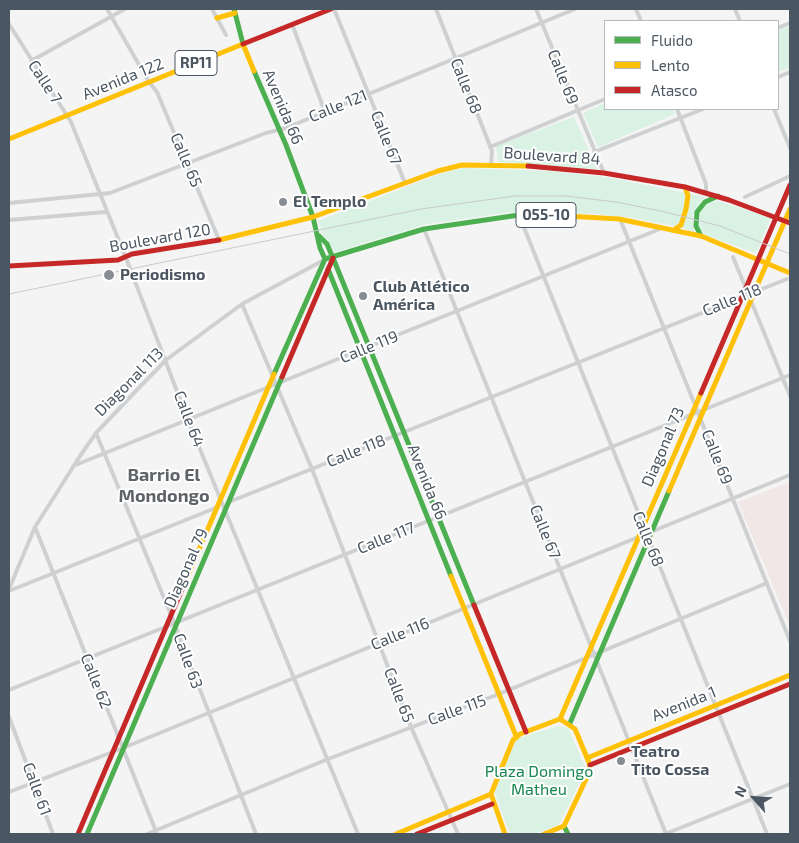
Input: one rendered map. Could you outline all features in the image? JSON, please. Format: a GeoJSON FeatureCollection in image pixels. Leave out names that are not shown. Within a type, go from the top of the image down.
{"type":"FeatureCollection","features":[{"type":"Feature","properties":{"kind":"main road","name":"Avenida 122"},"geometry":{"type":"LineString","coordinates":[[9,139],[292,24],[319,11],[332,9]]}},
{"type":"Feature","properties":{"kind":"main road"},"geometry":{"type":"LineString","coordinates":[[217,18],[234,11]]}},
{"type":"Feature","properties":{"kind":"main road","name":"Avenida 66"},"geometry":{"type":"LineString","coordinates":[[234,11],[243,44],[280,129],[313,217],[319,236],[320,248],[328,270],[516,736]]}},
{"type":"Feature","properties":{"kind":"main road","name":"Boulevard 84"},"geometry":{"type":"LineString","coordinates":[[313,217],[456,166],[492,164],[604,173],[685,187],[718,196],[788,222]]}},
{"type":"Feature","properties":{"kind":"main road","name":"Diagonal 73"},"geometry":{"type":"LineString","coordinates":[[560,719],[742,296],[747,290],[758,258],[790,185]]}},
{"type":"Feature","properties":{"kind":"main road"},"geometry":{"type":"LineString","coordinates":[[675,230],[681,225],[686,209],[688,196],[685,187]]}},
{"type":"Feature","properties":{"kind":"main road"},"geometry":{"type":"LineString","coordinates":[[701,236],[696,226],[697,212],[705,202],[718,196]]}},
{"type":"Feature","properties":{"kind":"main road","name":"Diagonal 73"},"geometry":{"type":"LineString","coordinates":[[570,724],[701,413],[768,262],[788,222],[790,208]]}},
{"type":"Feature","properties":{"kind":"main road","name":"055-10"},"geometry":{"type":"LineString","coordinates":[[333,258],[424,229],[519,215],[620,219],[664,227],[701,236],[768,262],[790,273]]}},
{"type":"Feature","properties":{"kind":"main road","name":"Boulevard 120"},"geometry":{"type":"LineString","coordinates":[[9,266],[118,260],[132,254],[219,240],[313,217]]}},
{"type":"Feature","properties":{"kind":"main road","name":"Avenida 66"},"geometry":{"type":"LineString","coordinates":[[319,236],[327,244],[333,258],[526,732]]}},
{"type":"Feature","properties":{"kind":"main road","name":"Diagonal 113"},"geometry":{"type":"LineString","coordinates":[[324,259],[333,258]]}},
{"type":"Feature","properties":{"kind":"main road","name":"Diagonal 79"},"geometry":{"type":"LineString","coordinates":[[87,834],[175,624],[333,258]]}},
{"type":"Feature","properties":{"kind":"main road","name":"Diagonal 79"},"geometry":{"type":"LineString","coordinates":[[78,834],[324,259]]}},
{"type":"Feature","properties":{"kind":"main road","name":"Avenida 1"},"geometry":{"type":"LineString","coordinates":[[587,758],[629,739],[790,675]]}},
{"type":"Feature","properties":{"kind":"main road","name":"Avenida 1"},"geometry":{"type":"LineString","coordinates":[[590,765],[790,684]]}},
{"type":"Feature","properties":{"kind":"main road"},"geometry":{"type":"LineString","coordinates":[[505,834],[492,804],[491,794],[516,736],[560,719],[575,729],[590,765],[564,826],[544,834]]}},
{"type":"Feature","properties":{"kind":"main road"},"geometry":{"type":"LineString","coordinates":[[396,834],[491,794]]}},
{"type":"Feature","properties":{"kind":"main road"},"geometry":{"type":"LineString","coordinates":[[417,834],[492,804]]}},
{"type":"Feature","properties":{"kind":"main road"},"geometry":{"type":"LineString","coordinates":[[564,826],[568,834]]}},
{"type":"Feature","properties":{"kind":"street","name":"Calle 65"},"geometry":{"type":"LineString","coordinates":[[107,9],[149,82],[157,92],[219,240]]}},
{"type":"Feature","properties":{"kind":"street"},"geometry":{"type":"LineString","coordinates":[[31,61],[125,9]]}},
{"type":"Feature","properties":{"kind":"street"},"geometry":{"type":"LineString","coordinates":[[212,9],[226,35]]}},
{"type":"Feature","properties":{"kind":"street","name":"Calle 67"},"geometry":{"type":"LineString","coordinates":[[332,9],[405,183]]}},
{"type":"Feature","properties":{"kind":"street","name":"Calle 68"},"geometry":{"type":"LineString","coordinates":[[436,9],[490,147],[492,164]]}},
{"type":"Feature","properties":{"kind":"street","name":"Calle 69"},"geometry":{"type":"LineString","coordinates":[[536,9],[604,173]]}},
{"type":"Feature","properties":{"kind":"street","name":"Calle 121"},"geometry":{"type":"LineString","coordinates":[[9,203],[100,195],[325,112],[575,9]]}},
{"type":"Feature","properties":{"kind":"street","name":"Calle 7"},"geometry":{"type":"LineString","coordinates":[[9,24],[66,115]]}},
{"type":"Feature","properties":{"kind":"street"},"geometry":{"type":"LineString","coordinates":[[292,24],[325,112]]}},
{"type":"Feature","properties":{"kind":"street"},"geometry":{"type":"LineString","coordinates":[[9,38],[16,36]]}},
{"type":"Feature","properties":{"kind":"street"},"geometry":{"type":"LineString","coordinates":[[490,147],[604,100]]}},
{"type":"Feature","properties":{"kind":"street"},"geometry":{"type":"LineString","coordinates":[[677,110],[706,184],[706,192]]}},
{"type":"Feature","properties":{"kind":"street"},"geometry":{"type":"LineString","coordinates":[[594,152],[700,110]]}},
{"type":"Feature","properties":{"kind":"street"},"geometry":{"type":"LineString","coordinates":[[774,110],[790,148]]}},
{"type":"Feature","properties":{"kind":"street","name":"Calle 64"},"geometry":{"type":"LineString","coordinates":[[66,115],[71,122],[188,420],[221,498],[226,505],[258,590],[358,834]]}},
{"type":"Feature","properties":{"kind":"street"},"geometry":{"type":"LineString","coordinates":[[745,197],[790,176]]}},
{"type":"Feature","properties":{"kind":"street"},"geometry":{"type":"LineString","coordinates":[[9,220],[106,212]]}},
{"type":"Feature","properties":{"kind":"street","name":"Calle 68"},"geometry":{"type":"LineString","coordinates":[[519,215],[714,706],[767,834]]}},
{"type":"Feature","properties":{"kind":"street","name":"Calle 69"},"geometry":{"type":"LineString","coordinates":[[620,219],[695,405],[701,413],[790,641]]}},
{"type":"Feature","properties":{"kind":"street","name":"Calle 119"},"geometry":{"type":"LineString","coordinates":[[73,466],[664,227]]}},
{"type":"Feature","properties":{"kind":"street","name":"Calle 67"},"geometry":{"type":"LineString","coordinates":[[424,229],[666,834]]}},
{"type":"Feature","properties":{"kind":"street"},"geometry":{"type":"LineString","coordinates":[[733,257],[790,396]]}},
{"type":"Feature","properties":{"kind":"street","name":"Diagonal 113"},"geometry":{"type":"LineString","coordinates":[[9,590],[35,527],[96,433],[166,360],[242,304],[324,259]]}},
{"type":"Feature","properties":{"kind":"street","name":"Calle 118"},"geometry":{"type":"LineString","coordinates":[[747,290],[756,290],[787,279]]}},
{"type":"Feature","properties":{"kind":"street","name":"Calle 118"},"geometry":{"type":"LineString","coordinates":[[9,590],[226,505],[742,296]]}},
{"type":"Feature","properties":{"kind":"street","name":"Calle 65"},"geometry":{"type":"LineString","coordinates":[[242,304],[279,384],[411,727],[458,834]]}},
{"type":"Feature","properties":{"kind":"street","name":"Calle 117"},"geometry":{"type":"LineString","coordinates":[[9,690],[611,447],[691,415],[701,413],[790,375]]}},
{"type":"Feature","properties":{"kind":"street","name":"Calle 63"},"geometry":{"type":"LineString","coordinates":[[96,433],[138,539],[175,624],[207,712],[256,834]]}},
{"type":"Feature","properties":{"kind":"street","name":"Calle 116"},"geometry":{"type":"LineString","coordinates":[[9,792],[123,748],[790,475]]}},
{"type":"Feature","properties":{"kind":"street","name":"Calle 62"},"geometry":{"type":"LineString","coordinates":[[35,527],[156,833]]}},
{"type":"Feature","properties":{"kind":"street","name":"Calle 115"},"geometry":{"type":"LineString","coordinates":[[146,834],[156,833],[328,760],[509,690],[587,656],[680,620],[767,583]]}},
{"type":"Feature","properties":{"kind":"street","name":"Calle 61"},"geometry":{"type":"LineString","coordinates":[[9,717],[53,834]]}},
{"type":"Feature","properties":{"kind":"street"},"geometry":{"type":"LineString","coordinates":[[666,834],[790,784]]}},
{"type":"Feature","properties":{"kind":"shaded area"},"geometry":{"type":"Polygon","coordinates":[[[790,482],[790,627],[738,502],[790,482]]]}},
{"type":"Feature","properties":{"kind":"green space"},"geometry":{"type":"Polygon","coordinates":[[[790,26],[790,68],[779,72],[779,31],[790,26]]]}},
{"type":"Feature","properties":{"kind":"green space"},"geometry":{"type":"Polygon","coordinates":[[[604,103],[604,110],[673,110],[675,114],[598,147],[583,113],[604,103]]]}},
{"type":"Feature","properties":{"kind":"green space"},"geometry":{"type":"Polygon","coordinates":[[[574,117],[597,169],[498,162],[496,146],[574,117]]]}},
{"type":"Feature","properties":{"kind":"green space"},"geometry":{"type":"Polygon","coordinates":[[[463,168],[550,171],[611,178],[686,193],[681,222],[675,226],[633,218],[595,214],[512,212],[427,224],[335,252],[322,233],[318,221],[440,174],[463,168]]]}},
{"type":"Feature","properties":{"kind":"green space"},"geometry":{"type":"Polygon","coordinates":[[[690,194],[706,197],[700,202],[693,215],[694,232],[682,228],[691,198],[690,194]]]}},
{"type":"Feature","properties":{"kind":"green space"},"geometry":{"type":"Polygon","coordinates":[[[718,201],[771,218],[756,253],[705,235],[699,228],[700,213],[707,204],[718,201]]]}},
{"type":"Feature","properties":{"kind":"green space","name":"Plaza Domingo Matheu"},"geometry":{"type":"Polygon","coordinates":[[[558,726],[568,728],[586,769],[559,825],[534,834],[510,834],[494,791],[517,739],[558,726]]]}},
{"type":"Feature","properties":{"kind":"tram line"},"geometry":{"type":"LineString","coordinates":[[9,294],[421,209],[515,196],[566,196],[616,202],[661,211],[720,226],[790,254]]}},
{"type":"Feature","properties":{"kind":"traffic: fast"},"geometry":{"type":"LineString","coordinates":[[234,9],[243,44]]}},
{"type":"Feature","properties":{"kind":"traffic: fast"},"geometry":{"type":"LineString","coordinates":[[254,71],[286,145],[313,217],[320,248],[325,259],[424,229],[519,215],[549,215]]}},
{"type":"Feature","properties":{"kind":"traffic: fast"},"geometry":{"type":"LineString","coordinates":[[701,236],[696,226],[697,212],[705,202],[718,196]]}},
{"type":"Feature","properties":{"kind":"traffic: fast"},"geometry":{"type":"LineString","coordinates":[[319,236],[327,244],[333,258]]}},
{"type":"Feature","properties":{"kind":"traffic: fast"},"geometry":{"type":"LineString","coordinates":[[333,258],[474,605]]}},
{"type":"Feature","properties":{"kind":"traffic: fast"},"geometry":{"type":"LineString","coordinates":[[274,374],[325,259]]}},
{"type":"Feature","properties":{"kind":"traffic: fast"},"geometry":{"type":"LineString","coordinates":[[328,269],[451,576]]}},
{"type":"Feature","properties":{"kind":"traffic: fast"},"geometry":{"type":"LineString","coordinates":[[87,834],[282,377]]}},
{"type":"Feature","properties":{"kind":"traffic: fast"},"geometry":{"type":"LineString","coordinates":[[570,723],[669,491]]}},
{"type":"Feature","properties":{"kind":"traffic: fast"},"geometry":{"type":"LineString","coordinates":[[564,826],[568,834]]}},
{"type":"Feature","properties":{"kind":"traffic: slow"},"geometry":{"type":"LineString","coordinates":[[217,18],[235,13]]}},
{"type":"Feature","properties":{"kind":"traffic: slow"},"geometry":{"type":"LineString","coordinates":[[9,139],[243,44],[254,71]]}},
{"type":"Feature","properties":{"kind":"traffic: slow"},"geometry":{"type":"LineString","coordinates":[[313,217],[438,171],[462,165],[528,166]]}},
{"type":"Feature","properties":{"kind":"traffic: slow"},"geometry":{"type":"LineString","coordinates":[[675,229],[681,225],[686,209],[688,196],[685,187]]}},
{"type":"Feature","properties":{"kind":"traffic: slow"},"geometry":{"type":"LineString","coordinates":[[669,491],[790,209]]}},
{"type":"Feature","properties":{"kind":"traffic: slow"},"geometry":{"type":"LineString","coordinates":[[549,215],[619,219],[701,236],[790,273]]}},
{"type":"Feature","properties":{"kind":"traffic: slow"},"geometry":{"type":"LineString","coordinates":[[219,240],[313,217]]}},
{"type":"Feature","properties":{"kind":"traffic: slow"},"geometry":{"type":"LineString","coordinates":[[183,587],[274,374]]}},
{"type":"Feature","properties":{"kind":"traffic: slow"},"geometry":{"type":"LineString","coordinates":[[560,719],[701,393]]}},
{"type":"Feature","properties":{"kind":"traffic: slow"},"geometry":{"type":"LineString","coordinates":[[451,576],[516,736]]}},
{"type":"Feature","properties":{"kind":"traffic: slow"},"geometry":{"type":"LineString","coordinates":[[587,758],[790,675]]}},
{"type":"Feature","properties":{"kind":"traffic: slow"},"geometry":{"type":"LineString","coordinates":[[505,834],[491,794],[513,740],[520,734],[560,719],[575,729],[590,765],[588,775],[564,826],[544,834]]}},
{"type":"Feature","properties":{"kind":"traffic: slow"},"geometry":{"type":"LineString","coordinates":[[396,834],[491,794]]}},
{"type":"Feature","properties":{"kind":"traffic: jam"},"geometry":{"type":"LineString","coordinates":[[243,44],[331,9]]}},
{"type":"Feature","properties":{"kind":"traffic: jam"},"geometry":{"type":"LineString","coordinates":[[528,166],[604,173],[685,187],[729,200],[790,223]]}},
{"type":"Feature","properties":{"kind":"traffic: jam"},"geometry":{"type":"LineString","coordinates":[[701,393],[790,185]]}},
{"type":"Feature","properties":{"kind":"traffic: jam"},"geometry":{"type":"LineString","coordinates":[[9,266],[118,260],[132,254],[219,240]]}},
{"type":"Feature","properties":{"kind":"traffic: jam"},"geometry":{"type":"LineString","coordinates":[[282,377],[333,258]]}},
{"type":"Feature","properties":{"kind":"traffic: jam"},"geometry":{"type":"LineString","coordinates":[[78,834],[183,587]]}},
{"type":"Feature","properties":{"kind":"traffic: jam"},"geometry":{"type":"LineString","coordinates":[[474,605],[526,732]]}},
{"type":"Feature","properties":{"kind":"traffic: jam"},"geometry":{"type":"LineString","coordinates":[[590,765],[790,684]]}},
{"type":"Feature","properties":{"kind":"traffic: jam"},"geometry":{"type":"LineString","coordinates":[[417,834],[492,804]]}},
{"type":"Feature","properties":{"kind":"place","name":"El Templo"},"geometry":{"type":"Point","coordinates":[283,202]}},
{"type":"Feature","properties":{"kind":"place","name":"Periodismo"},"geometry":{"type":"Point","coordinates":[109,275]}},
{"type":"Feature","properties":{"kind":"place","name":"Club Atlético América"},"geometry":{"type":"Point","coordinates":[363,296]}},
{"type":"Feature","properties":{"kind":"place","name":"Teatro Tito Cossa"},"geometry":{"type":"Point","coordinates":[621,761]}},
{"type":"Feature","properties":{"kind":"district","name":"Barrio El Mondongo"},"geometry":{"type":"Point","coordinates":[164,485]}}]}
